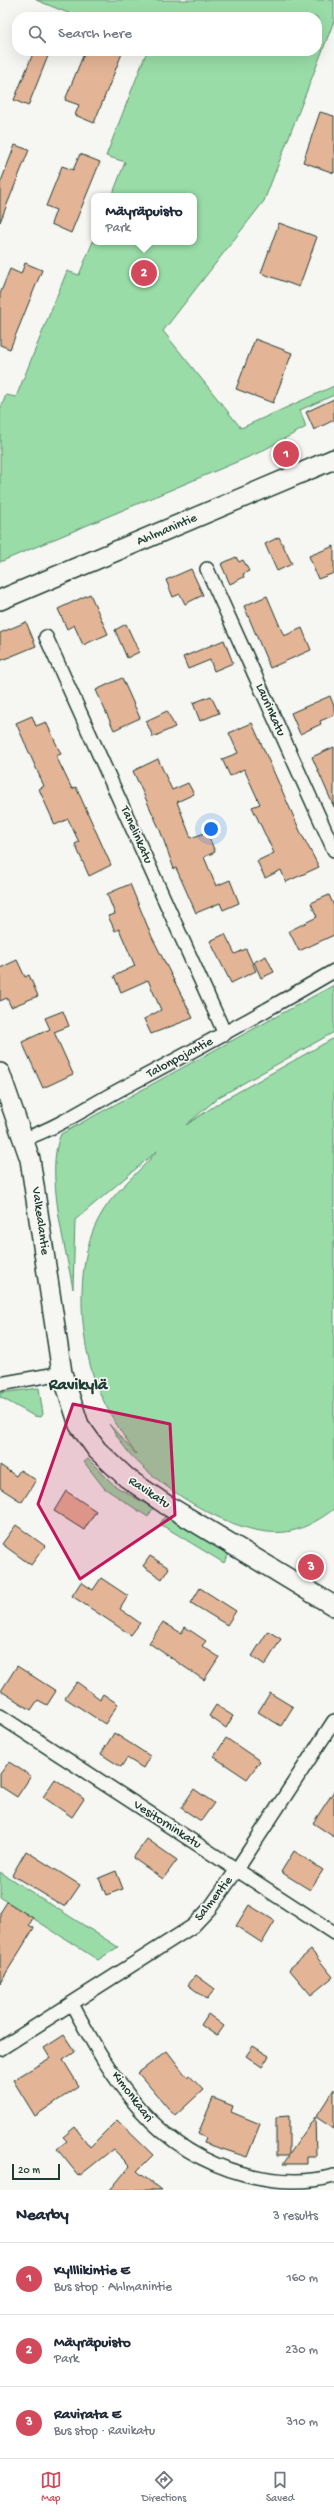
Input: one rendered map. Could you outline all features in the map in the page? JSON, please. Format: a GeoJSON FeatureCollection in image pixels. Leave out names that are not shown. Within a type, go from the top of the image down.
{"type":"FeatureCollection","features":[{"type":"Feature","properties":{"kind":"street","name":"Ahlmanintie"},"geometry":{"type":"LineString","coordinates":[[0,600],[334,459]]}},
{"type":"Feature","properties":{"kind":"street","name":"Laurinkatu"},"geometry":{"type":"LineString","coordinates":[[207,569],[334,850]]}},
{"type":"Feature","properties":{"kind":"street","name":"Tanelinkatu"},"geometry":{"type":"LineString","coordinates":[[46,637],[225,1034]]}},
{"type":"Feature","properties":{"kind":"street","name":"Talonpojantie"},"geometry":{"type":"LineString","coordinates":[[24,1139],[54,1128],[118,1091],[225,1034],[334,971]]}},
{"type":"Feature","properties":{"kind":"street","name":"Valkealantie"},"geometry":{"type":"LineString","coordinates":[[0,1073],[24,1139],[36,1189],[62,1373]]}},
{"type":"Feature","properties":{"kind":"street"},"geometry":{"type":"LineString","coordinates":[[0,1384],[62,1373]]}},
{"type":"Feature","properties":{"kind":"street","name":"Ravikatu"},"geometry":{"type":"LineString","coordinates":[[62,1373],[79,1425],[112,1466],[165,1504],[334,1606]]}},
{"type":"Feature","properties":{"kind":"street","name":"Vesitorninkatu"},"geometry":{"type":"LineString","coordinates":[[0,1716],[236,1871],[334,1933]]}},
{"type":"Feature","properties":{"kind":"street","name":"Salmentie"},"geometry":{"type":"LineString","coordinates":[[0,2049],[193,1926],[210,1908],[236,1871],[334,1722]]}},
{"type":"Feature","properties":{"kind":"street","name":"Kimonkaari"},"geometry":{"type":"LineString","coordinates":[[72,2004],[117,2080],[135,2105],[154,2126],[173,2142],[198,2157],[227,2170],[271,2180],[298,2181],[334,2176]]}},
{"type":"Feature","properties":{"kind":"highlighted area"},"geometry":{"type":"Polygon","coordinates":[[[73,1404],[170,1424],[175,1515],[80,1579],[38,1504],[73,1404]]]}},
{"type":"Feature","properties":{"kind":"green space"},"geometry":{"type":"Polygon","coordinates":[[[36,0],[334,0],[334,21],[322,52],[322,12],[66,12],[36,0]]]}},
{"type":"Feature","properties":{"kind":"green space"},"geometry":{"type":"Polygon","coordinates":[[[145,56],[320,56],[264,201],[163,331],[241,428],[334,386],[334,395],[300,410],[306,427],[258,453],[0,562],[0,410],[6,395],[16,397],[67,271],[79,275],[92,245],[197,245],[197,193],[113,193],[125,162],[106,156],[145,56]]]}},
{"type":"Feature","properties":{"kind":"green space"},"geometry":{"type":"Polygon","coordinates":[[[334,985],[334,1032],[219,1097],[186,1125],[222,1101],[334,1038],[334,1509],[302,1528],[291,1531],[271,1532],[250,1529],[227,1521],[182,1497],[162,1483],[130,1454],[109,1424],[136,1454],[107,1408],[92,1372],[87,1351],[82,1305],[82,1282],[85,1259],[90,1238],[98,1220],[110,1201],[157,1151],[75,1220],[73,1289],[55,1188],[56,1149],[61,1134],[334,985]]]}},
{"type":"Feature","properties":{"kind":"green space"},"geometry":{"type":"Polygon","coordinates":[[[39,1388],[43,1414],[41,1417],[34,1416],[0,1397],[0,1393],[39,1388]]]}},
{"type":"Feature","properties":{"kind":"green space"},"geometry":{"type":"Polygon","coordinates":[[[88,1459],[115,1486],[153,1508],[148,1517],[104,1488],[84,1462],[88,1459]]]}},
{"type":"Feature","properties":{"kind":"green space"},"geometry":{"type":"Polygon","coordinates":[[[165,1516],[229,1554],[224,1563],[160,1524],[165,1516]]]}},
{"type":"Feature","properties":{"kind":"green space"},"geometry":{"type":"Polygon","coordinates":[[[0,1872],[118,1947],[98,1960],[0,1897],[0,1872]]]}},
{"type":"Feature","properties":{"kind":"building"},"geometry":{"type":"Polygon","coordinates":[[[32,56],[48,56],[28,106],[14,100],[32,56]]]}},
{"type":"Feature","properties":{"kind":"building"},"geometry":{"type":"Polygon","coordinates":[[[83,56],[121,56],[94,123],[75,115],[79,105],[65,100],[83,56]]]}},
{"type":"Feature","properties":{"kind":"building"},"geometry":{"type":"Polygon","coordinates":[[[320,112],[334,116],[334,173],[303,162],[320,112]]]}},
{"type":"Feature","properties":{"kind":"building"},"geometry":{"type":"Polygon","coordinates":[[[15,145],[29,150],[0,222],[0,184],[15,145]]]}},
{"type":"Feature","properties":{"kind":"building"},"geometry":{"type":"Polygon","coordinates":[[[80,154],[100,162],[71,233],[51,224],[56,210],[46,206],[62,166],[73,170],[80,154]]]}},
{"type":"Feature","properties":{"kind":"building"},"geometry":{"type":"Polygon","coordinates":[[[279,223],[317,237],[299,287],[261,273],[279,223]]]}},
{"type":"Feature","properties":{"kind":"building"},"geometry":{"type":"Polygon","coordinates":[[[25,263],[42,270],[10,349],[0,345],[0,294],[10,269],[21,274],[25,263]]]}},
{"type":"Feature","properties":{"kind":"building"},"geometry":{"type":"Polygon","coordinates":[[[255,339],[292,353],[273,403],[236,389],[255,339]]]}},
{"type":"Feature","properties":{"kind":"building"},"geometry":{"type":"Polygon","coordinates":[[[334,399],[334,420],[314,430],[306,412],[334,399]]]}},
{"type":"Feature","properties":{"kind":"building"},"geometry":{"type":"Polygon","coordinates":[[[279,537],[292,564],[277,571],[265,544],[279,537]]]}},
{"type":"Feature","properties":{"kind":"building"},"geometry":{"type":"Polygon","coordinates":[[[334,546],[334,573],[318,579],[309,556],[334,546]]]}},
{"type":"Feature","properties":{"kind":"building"},"geometry":{"type":"Polygon","coordinates":[[[236,557],[239,562],[243,560],[249,571],[243,574],[244,577],[230,584],[221,564],[236,557]]]}},
{"type":"Feature","properties":{"kind":"building"},"geometry":{"type":"Polygon","coordinates":[[[191,569],[203,595],[185,604],[180,594],[173,597],[166,580],[191,569]]]}},
{"type":"Feature","properties":{"kind":"building"},"geometry":{"type":"Polygon","coordinates":[[[90,594],[108,634],[83,645],[74,625],[67,629],[58,609],[90,594]]]}},
{"type":"Feature","properties":{"kind":"building"},"geometry":{"type":"Polygon","coordinates":[[[267,596],[284,636],[302,628],[311,650],[270,668],[244,606],[267,596]]]}},
{"type":"Feature","properties":{"kind":"building"},"geometry":{"type":"Polygon","coordinates":[[[26,622],[36,646],[0,661],[0,633],[26,622]]]}},
{"type":"Feature","properties":{"kind":"building"},"geometry":{"type":"Polygon","coordinates":[[[126,624],[139,652],[127,658],[115,630],[126,624]]]}},
{"type":"Feature","properties":{"kind":"building"},"geometry":{"type":"Polygon","coordinates":[[[224,640],[233,663],[214,671],[210,660],[188,669],[183,657],[224,640]]]}},
{"type":"Feature","properties":{"kind":"building"},"geometry":{"type":"Polygon","coordinates":[[[122,678],[140,718],[114,730],[96,690],[122,678]]]}},
{"type":"Feature","properties":{"kind":"building"},"geometry":{"type":"Polygon","coordinates":[[[211,696],[219,713],[200,721],[193,703],[211,696]]]}},
{"type":"Feature","properties":{"kind":"building"},"geometry":{"type":"Polygon","coordinates":[[[330,696],[334,706],[334,715],[320,721],[321,724],[300,734],[291,713],[330,696]]]}},
{"type":"Feature","properties":{"kind":"building"},"geometry":{"type":"Polygon","coordinates":[[[167,711],[175,727],[153,737],[146,721],[167,711]]]}},
{"type":"Feature","properties":{"kind":"building"},"geometry":{"type":"Polygon","coordinates":[[[32,716],[36,726],[46,722],[61,754],[56,756],[72,789],[76,787],[111,865],[89,876],[75,844],[79,842],[68,819],[55,825],[39,789],[44,786],[16,723],[32,716]]]}},
{"type":"Feature","properties":{"kind":"building"},"geometry":{"type":"Polygon","coordinates":[[[252,723],[300,831],[319,867],[286,882],[281,870],[265,878],[257,861],[274,853],[252,807],[260,804],[244,769],[230,776],[222,759],[238,753],[229,733],[252,723]]]}},
{"type":"Feature","properties":{"kind":"building"},"geometry":{"type":"Polygon","coordinates":[[[334,747],[334,807],[312,757],[334,747]]]}},
{"type":"Feature","properties":{"kind":"building"},"geometry":{"type":"Polygon","coordinates":[[[158,759],[172,790],[188,783],[194,794],[177,802],[191,838],[207,832],[215,852],[204,857],[216,886],[230,880],[239,903],[223,910],[220,903],[196,913],[176,868],[174,869],[160,830],[133,771],[158,759]]]}},
{"type":"Feature","properties":{"kind":"building"},"geometry":{"type":"Polygon","coordinates":[[[130,884],[152,937],[193,1018],[151,1034],[144,1019],[161,1010],[148,980],[121,992],[114,976],[135,966],[119,929],[115,931],[108,916],[115,914],[107,894],[130,884]]]}},
{"type":"Feature","properties":{"kind":"building"},"geometry":{"type":"Polygon","coordinates":[[[329,895],[334,906],[334,935],[299,951],[289,931],[317,917],[311,903],[329,895]]]}},
{"type":"Feature","properties":{"kind":"building"},"geometry":{"type":"Polygon","coordinates":[[[225,934],[235,954],[246,949],[256,971],[231,983],[210,941],[225,934]]]}},
{"type":"Feature","properties":{"kind":"building"},"geometry":{"type":"Polygon","coordinates":[[[266,956],[274,972],[261,978],[254,962],[266,956]]]}},
{"type":"Feature","properties":{"kind":"building"},"geometry":{"type":"Polygon","coordinates":[[[17,960],[25,977],[29,975],[38,996],[11,1007],[7,998],[0,1001],[0,968],[17,960]]]}},
{"type":"Feature","properties":{"kind":"building"},"geometry":{"type":"Polygon","coordinates":[[[63,1011],[69,1026],[54,1032],[73,1074],[43,1088],[22,1042],[50,1029],[45,1018],[63,1011]]]}},
{"type":"Feature","properties":{"kind":"building"},"geometry":{"type":"Polygon","coordinates":[[[0,1465],[16,1476],[20,1470],[36,1480],[22,1502],[0,1488],[0,1465]]]}},
{"type":"Feature","properties":{"kind":"building"},"geometry":{"type":"Polygon","coordinates":[[[66,1491],[96,1511],[84,1530],[54,1511],[66,1491]]]}},
{"type":"Feature","properties":{"kind":"building"},"geometry":{"type":"Polygon","coordinates":[[[16,1525],[45,1546],[31,1565],[2,1544],[16,1525]]]}},
{"type":"Feature","properties":{"kind":"building"},"geometry":{"type":"Polygon","coordinates":[[[150,1556],[169,1568],[162,1579],[143,1566],[150,1556]]]}},
{"type":"Feature","properties":{"kind":"building"},"geometry":{"type":"Polygon","coordinates":[[[101,1578],[128,1596],[120,1609],[140,1623],[131,1635],[72,1596],[81,1582],[93,1590],[101,1578]]]}},
{"type":"Feature","properties":{"kind":"building"},"geometry":{"type":"Polygon","coordinates":[[[200,1588],[236,1611],[227,1625],[191,1603],[200,1588]]]}},
{"type":"Feature","properties":{"kind":"building"},"geometry":{"type":"Polygon","coordinates":[[[163,1622],[181,1633],[185,1627],[206,1641],[202,1646],[219,1657],[204,1680],[149,1643],[163,1622]]]}},
{"type":"Feature","properties":{"kind":"building"},"geometry":{"type":"Polygon","coordinates":[[[268,1631],[281,1639],[265,1665],[252,1656],[268,1631]]]}},
{"type":"Feature","properties":{"kind":"building"},"geometry":{"type":"Polygon","coordinates":[[[17,1666],[56,1691],[47,1705],[38,1700],[31,1710],[1,1691],[17,1666]]]}},
{"type":"Feature","properties":{"kind":"building"},"geometry":{"type":"Polygon","coordinates":[[[77,1682],[100,1699],[103,1694],[118,1704],[105,1724],[65,1698],[77,1682]]]}},
{"type":"Feature","properties":{"kind":"building"},"geometry":{"type":"Polygon","coordinates":[[[270,1693],[293,1707],[281,1726],[258,1712],[270,1693]]]}},
{"type":"Feature","properties":{"kind":"building"},"geometry":{"type":"Polygon","coordinates":[[[216,1705],[233,1716],[226,1728],[209,1716],[216,1705]]]}},
{"type":"Feature","properties":{"kind":"building"},"geometry":{"type":"Polygon","coordinates":[[[114,1733],[150,1756],[143,1768],[127,1758],[121,1767],[101,1754],[114,1733]]]}},
{"type":"Feature","properties":{"kind":"building"},"geometry":{"type":"Polygon","coordinates":[[[226,1738],[260,1761],[247,1779],[214,1757],[226,1738]]]}},
{"type":"Feature","properties":{"kind":"building"},"geometry":{"type":"Polygon","coordinates":[[[9,1762],[31,1776],[17,1797],[0,1786],[0,1774],[9,1762]]]}},
{"type":"Feature","properties":{"kind":"building"},"geometry":{"type":"Polygon","coordinates":[[[55,1779],[84,1799],[72,1817],[43,1797],[55,1779]]]}},
{"type":"Feature","properties":{"kind":"building"},"geometry":{"type":"Polygon","coordinates":[[[194,1789],[214,1803],[201,1821],[181,1808],[194,1789]]]}},
{"type":"Feature","properties":{"kind":"building"},"geometry":{"type":"Polygon","coordinates":[[[334,1791],[334,1837],[313,1823],[334,1791]]]}},
{"type":"Feature","properties":{"kind":"building"},"geometry":{"type":"Polygon","coordinates":[[[147,1839],[177,1860],[163,1879],[133,1858],[147,1839]]]}},
{"type":"Feature","properties":{"kind":"building"},"geometry":{"type":"Polygon","coordinates":[[[26,1851],[80,1885],[65,1907],[12,1875],[26,1851]]]}},
{"type":"Feature","properties":{"kind":"building"},"geometry":{"type":"Polygon","coordinates":[[[294,1851],[323,1870],[310,1890],[281,1872],[294,1851]]]}},
{"type":"Feature","properties":{"kind":"building"},"geometry":{"type":"Polygon","coordinates":[[[116,1871],[123,1889],[106,1895],[99,1878],[116,1871]]]}},
{"type":"Feature","properties":{"kind":"building"},"geometry":{"type":"Polygon","coordinates":[[[7,1902],[33,1918],[29,1925],[34,1928],[0,1983],[0,1913],[7,1902]]]}},
{"type":"Feature","properties":{"kind":"building"},"geometry":{"type":"Polygon","coordinates":[[[249,1905],[275,1921],[262,1943],[236,1926],[249,1905]]]}},
{"type":"Feature","properties":{"kind":"building"},"geometry":{"type":"Polygon","coordinates":[[[311,1950],[333,1977],[311,1995],[289,1969],[311,1950]]]}},
{"type":"Feature","properties":{"kind":"building"},"geometry":{"type":"Polygon","coordinates":[[[196,1975],[215,1989],[207,1999],[188,1985],[196,1975]]]}},
{"type":"Feature","properties":{"kind":"building"},"geometry":{"type":"Polygon","coordinates":[[[208,2014],[224,2026],[217,2036],[201,2025],[208,2014]]]}},
{"type":"Feature","properties":{"kind":"building"},"geometry":{"type":"Polygon","coordinates":[[[64,2035],[75,2052],[63,2060],[79,2086],[35,2116],[13,2080],[50,2058],[44,2048],[64,2035]]]}},
{"type":"Feature","properties":{"kind":"building"},"geometry":{"type":"Polygon","coordinates":[[[253,2046],[269,2056],[262,2067],[246,2056],[253,2046]]]}},
{"type":"Feature","properties":{"kind":"building"},"geometry":{"type":"Polygon","coordinates":[[[167,2051],[187,2077],[189,2075],[203,2090],[175,2116],[138,2073],[167,2051]]]}},
{"type":"Feature","properties":{"kind":"building"},"geometry":{"type":"Polygon","coordinates":[[[334,2089],[334,2129],[316,2117],[334,2089]]]}},
{"type":"Feature","properties":{"kind":"building"},"geometry":{"type":"Polygon","coordinates":[[[213,2098],[233,2106],[231,2112],[260,2124],[247,2157],[204,2143],[206,2138],[198,2134],[213,2098]]]}},
{"type":"Feature","properties":{"kind":"building"},"geometry":{"type":"Polygon","coordinates":[[[289,2116],[289,2155],[315,2117],[316,2156],[307,2156],[307,2164],[283,2164],[289,2156],[276,2156],[276,2117],[289,2116]]]}},
{"type":"Feature","properties":{"kind":"building"},"geometry":{"type":"Polygon","coordinates":[[[117,2120],[153,2155],[137,2171],[161,2190],[110,2190],[130,2166],[113,2149],[79,2176],[57,2149],[67,2141],[63,2137],[75,2127],[90,2147],[117,2120]]]}},
{"type":"Feature","properties":{"kind":"place","name":"Mäyräpuisto"},"geometry":{"type":"Point","coordinates":[144,273]}},
{"type":"Feature","properties":{"kind":"place","name":"Kylllikintie E"},"geometry":{"type":"Point","coordinates":[286,454]}},
{"type":"Feature","properties":{"kind":"place","name":"Ravirata E"},"geometry":{"type":"Point","coordinates":[311,1567]}},
{"type":"Feature","properties":{"kind":"district","name":"Ravikylä"},"geometry":{"type":"Point","coordinates":[78,1386]}}]}
